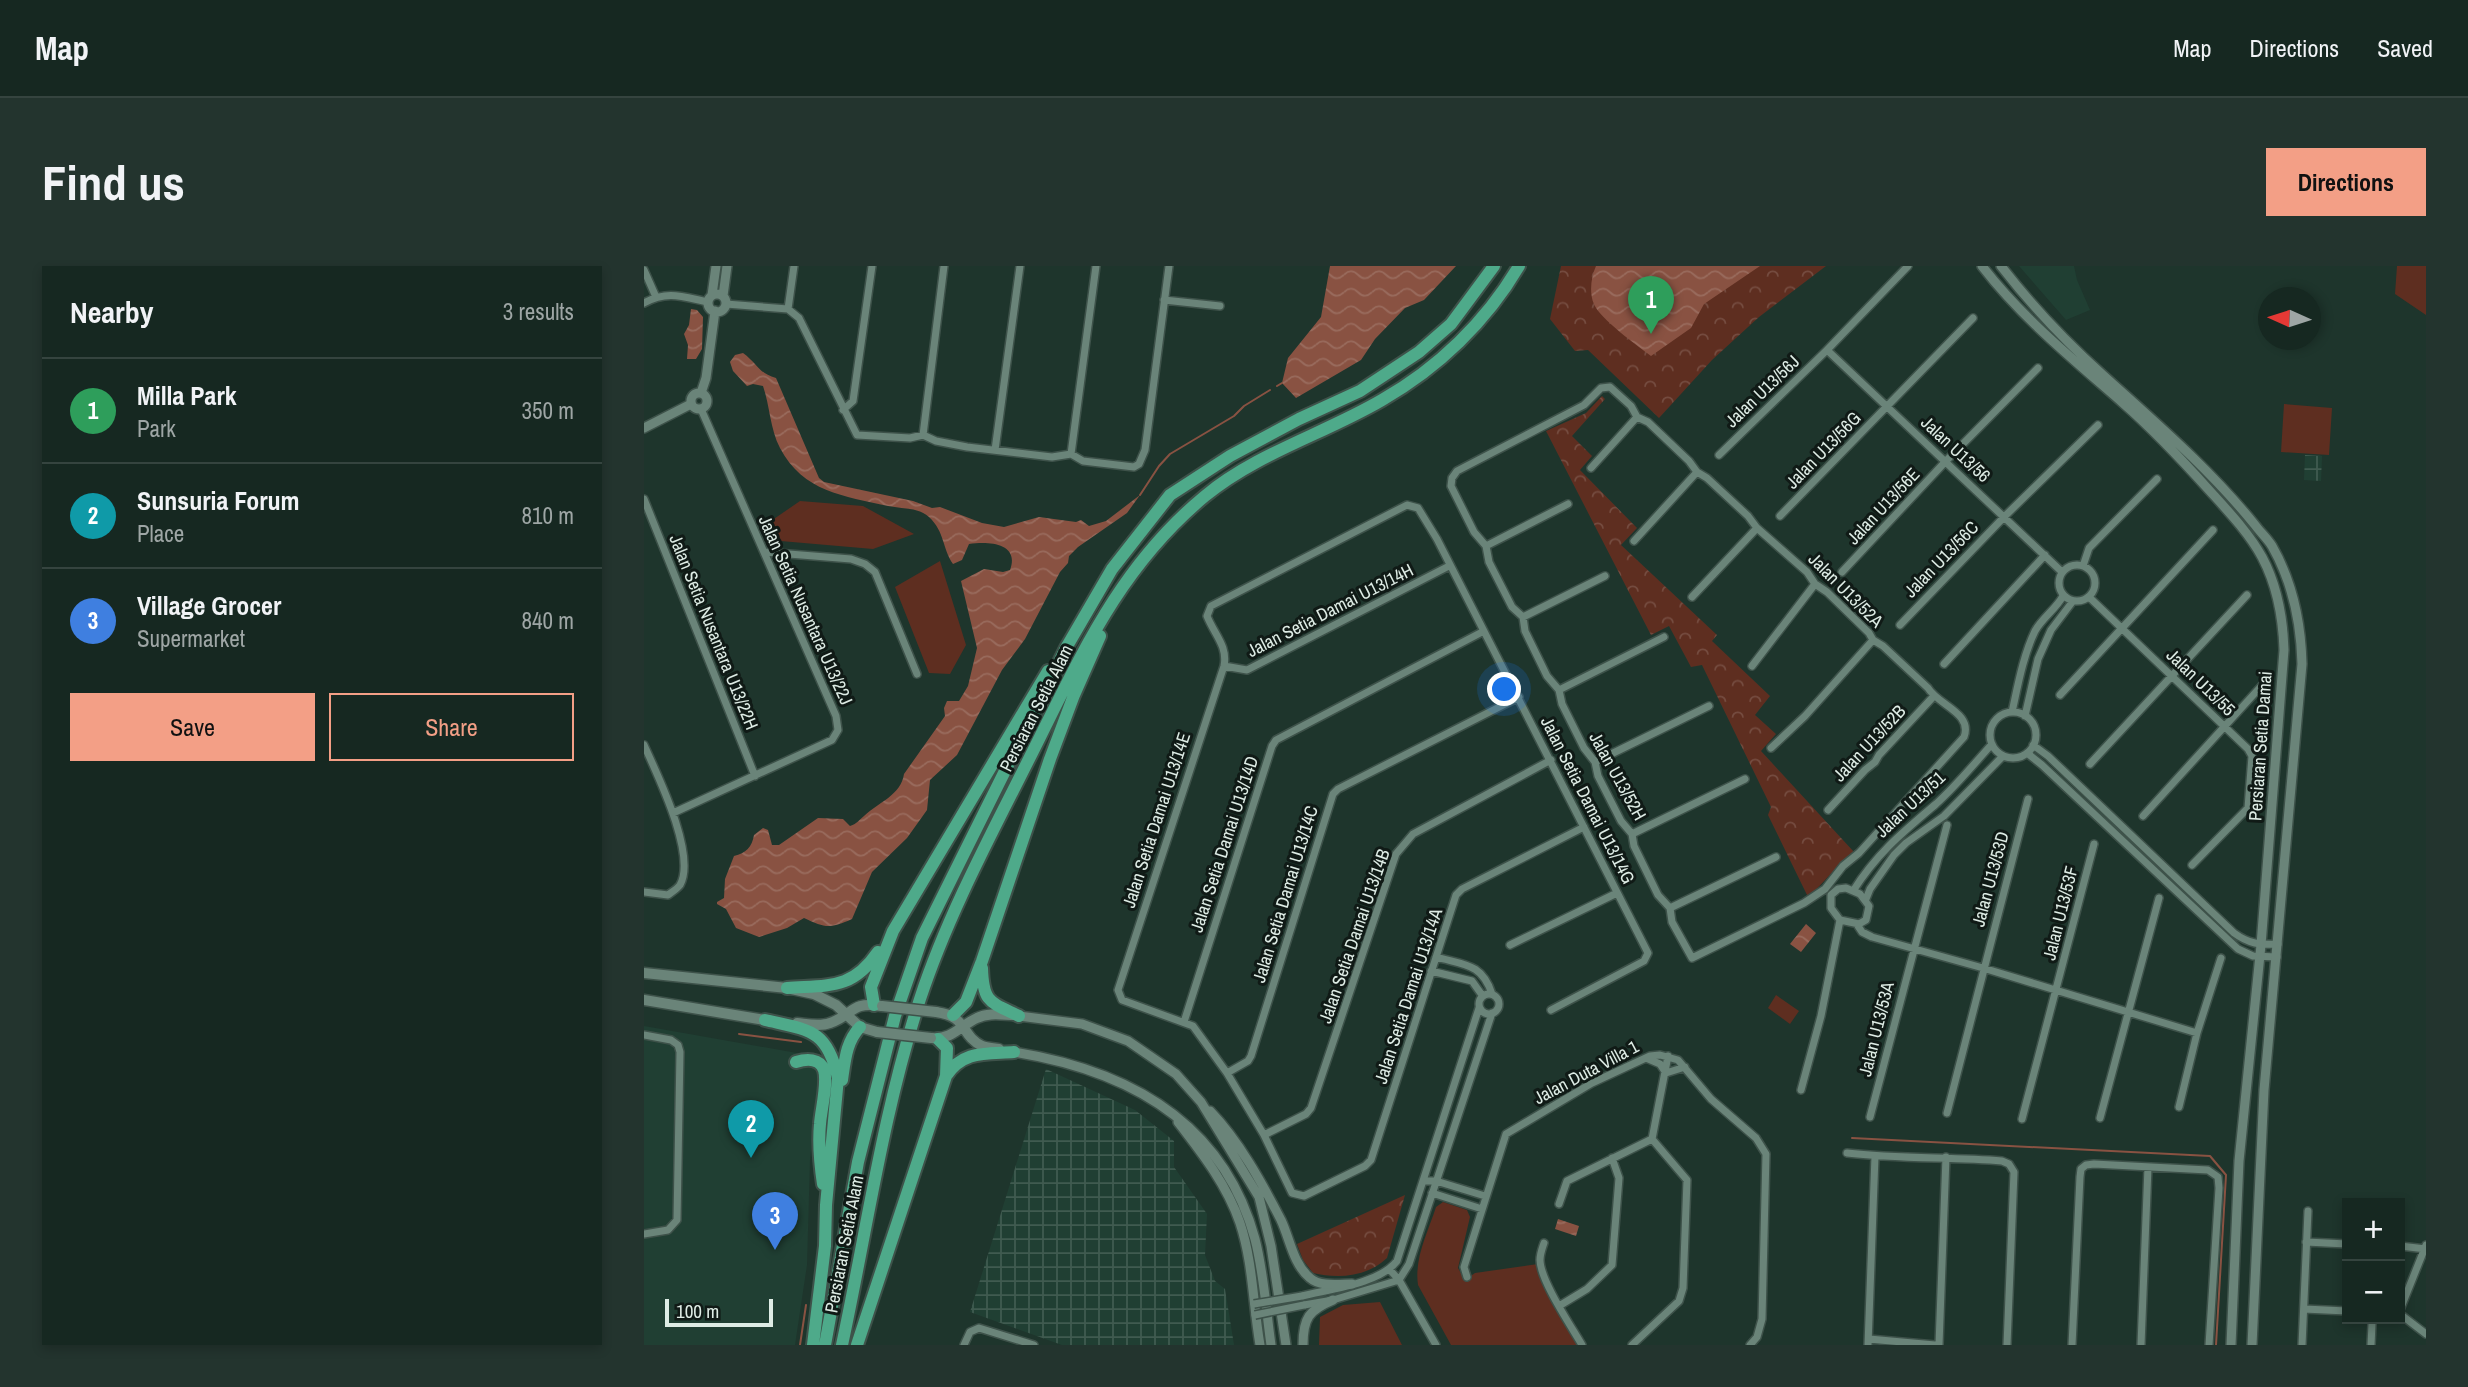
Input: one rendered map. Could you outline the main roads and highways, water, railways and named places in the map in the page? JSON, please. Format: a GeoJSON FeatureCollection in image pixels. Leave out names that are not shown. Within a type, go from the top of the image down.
{"type":"FeatureCollection","features":[{"type":"Feature","properties":{"kind":"highway","name":"Persiaran Setia Alam"},"geometry":{"type":"LineString","coordinates":[[825,1345],[858,1162],[895,1016],[922,938],[1066,648],[1112,569],[1170,495],[1230,456],[1299,419],[1360,391],[1419,352],[1451,324],[1494,266]]}},
{"type":"Feature","properties":{"kind":"highway","name":"Persiaran Setia Alam"},"geometry":{"type":"LineString","coordinates":[[842,1345],[886,1119],[921,996],[988,842],[1101,618],[1128,578],[1164,533],[1207,494],[1243,470],[1380,401],[1423,374],[1489,310],[1519,266]]}},
{"type":"Feature","properties":{"kind":"highway"},"geometry":{"type":"LineString","coordinates":[[953,1015],[966,1002],[1074,695],[1128,578]]}},
{"type":"Feature","properties":{"kind":"highway"},"geometry":{"type":"LineString","coordinates":[[787,988],[842,983],[858,976],[869,965],[893,931],[1041,680],[1066,648]]}},
{"type":"Feature","properties":{"kind":"highway"},"geometry":{"type":"LineString","coordinates":[[878,1005],[871,987],[893,931]]}},
{"type":"Feature","properties":{"kind":"highway"},"geometry":{"type":"LineString","coordinates":[[982,961],[982,989],[987,998],[1019,1016]]}},
{"type":"Feature","properties":{"kind":"highway"},"geometry":{"type":"LineString","coordinates":[[765,1020],[805,1029],[818,1036],[834,1057],[838,1077],[826,1205],[825,1246],[813,1345]]}},
{"type":"Feature","properties":{"kind":"highway"},"geometry":{"type":"LineString","coordinates":[[836,1111],[848,1047],[852,1035],[860,1027]]}},
{"type":"Feature","properties":{"kind":"highway"},"geometry":{"type":"LineString","coordinates":[[856,1345],[946,1076],[947,1048],[934,1038]]}},
{"type":"Feature","properties":{"kind":"highway"},"geometry":{"type":"LineString","coordinates":[[946,1076],[967,1056],[1014,1052]]}},
{"type":"Feature","properties":{"kind":"highway"},"geometry":{"type":"LineString","coordinates":[[796,1062],[812,1060],[819,1063],[824,1072],[819,1125],[826,1205]]}},
{"type":"Feature","properties":{"kind":"main road"},"geometry":{"type":"LineString","coordinates":[[644,972],[787,988],[827,1000],[860,1027],[877,1032],[934,1038],[950,1036],[986,1014],[1019,1016]]}},
{"type":"Feature","properties":{"kind":"main road"},"geometry":{"type":"LineString","coordinates":[[644,1000],[765,1020],[825,1025],[857,1006],[878,1005],[936,1012],[953,1015],[972,1038],[984,1047],[1014,1052]]}},
{"type":"Feature","properties":{"kind":"water"},"geometry":{"type":"Polygon","coordinates":[[[1330,266],[1456,266],[1424,300],[1405,308],[1375,339],[1361,360],[1296,398],[1282,383],[1288,358],[1321,317],[1330,266]]]}},
{"type":"Feature","properties":{"kind":"water"},"geometry":{"type":"Polygon","coordinates":[[[1596,266],[1760,266],[1704,304],[1691,328],[1651,356],[1597,310],[1591,290],[1596,266]]]}},
{"type":"Feature","properties":{"kind":"water"},"geometry":{"type":"Polygon","coordinates":[[[691,309],[697,310],[703,317],[702,349],[696,359],[687,359],[688,345],[684,334],[689,325],[691,309]]]}},
{"type":"Feature","properties":{"kind":"water"},"geometry":{"type":"Polygon","coordinates":[[[743,353],[762,371],[776,378],[819,478],[824,482],[913,501],[932,508],[940,507],[982,523],[1004,527],[1039,517],[1076,522],[1081,520],[1089,526],[1106,521],[1140,495],[1127,513],[1069,556],[1068,563],[1060,572],[1025,639],[1002,670],[957,755],[930,780],[927,810],[907,838],[872,872],[852,919],[828,926],[804,918],[787,928],[759,937],[736,928],[726,909],[717,904],[724,898],[725,879],[734,856],[748,849],[754,835],[763,828],[768,830],[772,845],[779,845],[818,818],[843,819],[850,826],[894,793],[904,774],[945,716],[947,701],[959,701],[968,686],[977,648],[961,581],[984,569],[1003,572],[1010,570],[1012,561],[1007,549],[993,544],[977,543],[969,544],[962,560],[953,564],[938,528],[925,514],[841,495],[826,490],[800,474],[789,463],[777,441],[763,386],[747,386],[733,371],[730,362],[735,355],[743,353]]]}},
{"type":"Feature","properties":{"kind":"water"},"geometry":{"type":"Polygon","coordinates":[[[1806,924],[1816,933],[1801,952],[1790,944],[1806,924]]]}},
{"type":"Feature","properties":{"kind":"water"},"geometry":{"type":"Polygon","coordinates":[[[1558,1219],[1579,1226],[1576,1236],[1555,1229],[1558,1219]]]}},
{"type":"Feature","properties":{"kind":"waterway"},"geometry":{"type":"LineString","coordinates":[[1277,386],[1282,383]]}},
{"type":"Feature","properties":{"kind":"waterway"},"geometry":{"type":"LineString","coordinates":[[1140,495],[1170,454],[1234,416],[1244,406],[1270,390]]}},
{"type":"Feature","properties":{"kind":"waterway"},"geometry":{"type":"LineString","coordinates":[[739,1034],[801,1042]]}},
{"type":"Feature","properties":{"kind":"waterway"},"geometry":{"type":"LineString","coordinates":[[1852,1138],[2210,1156],[2226,1175],[2216,1345]]}},
{"type":"Feature","properties":{"kind":"waterway"},"geometry":{"type":"LineString","coordinates":[[800,1345],[806,1305]]}},
{"type":"Feature","properties":{"kind":"place","name":"Milla Park"},"geometry":{"type":"Point","coordinates":[1651,334]}},
{"type":"Feature","properties":{"kind":"place","name":"Sunsuria Forum"},"geometry":{"type":"Point","coordinates":[751,1158]}},
{"type":"Feature","properties":{"kind":"place","name":"Village Grocer"},"geometry":{"type":"Point","coordinates":[775,1250]}}]}
